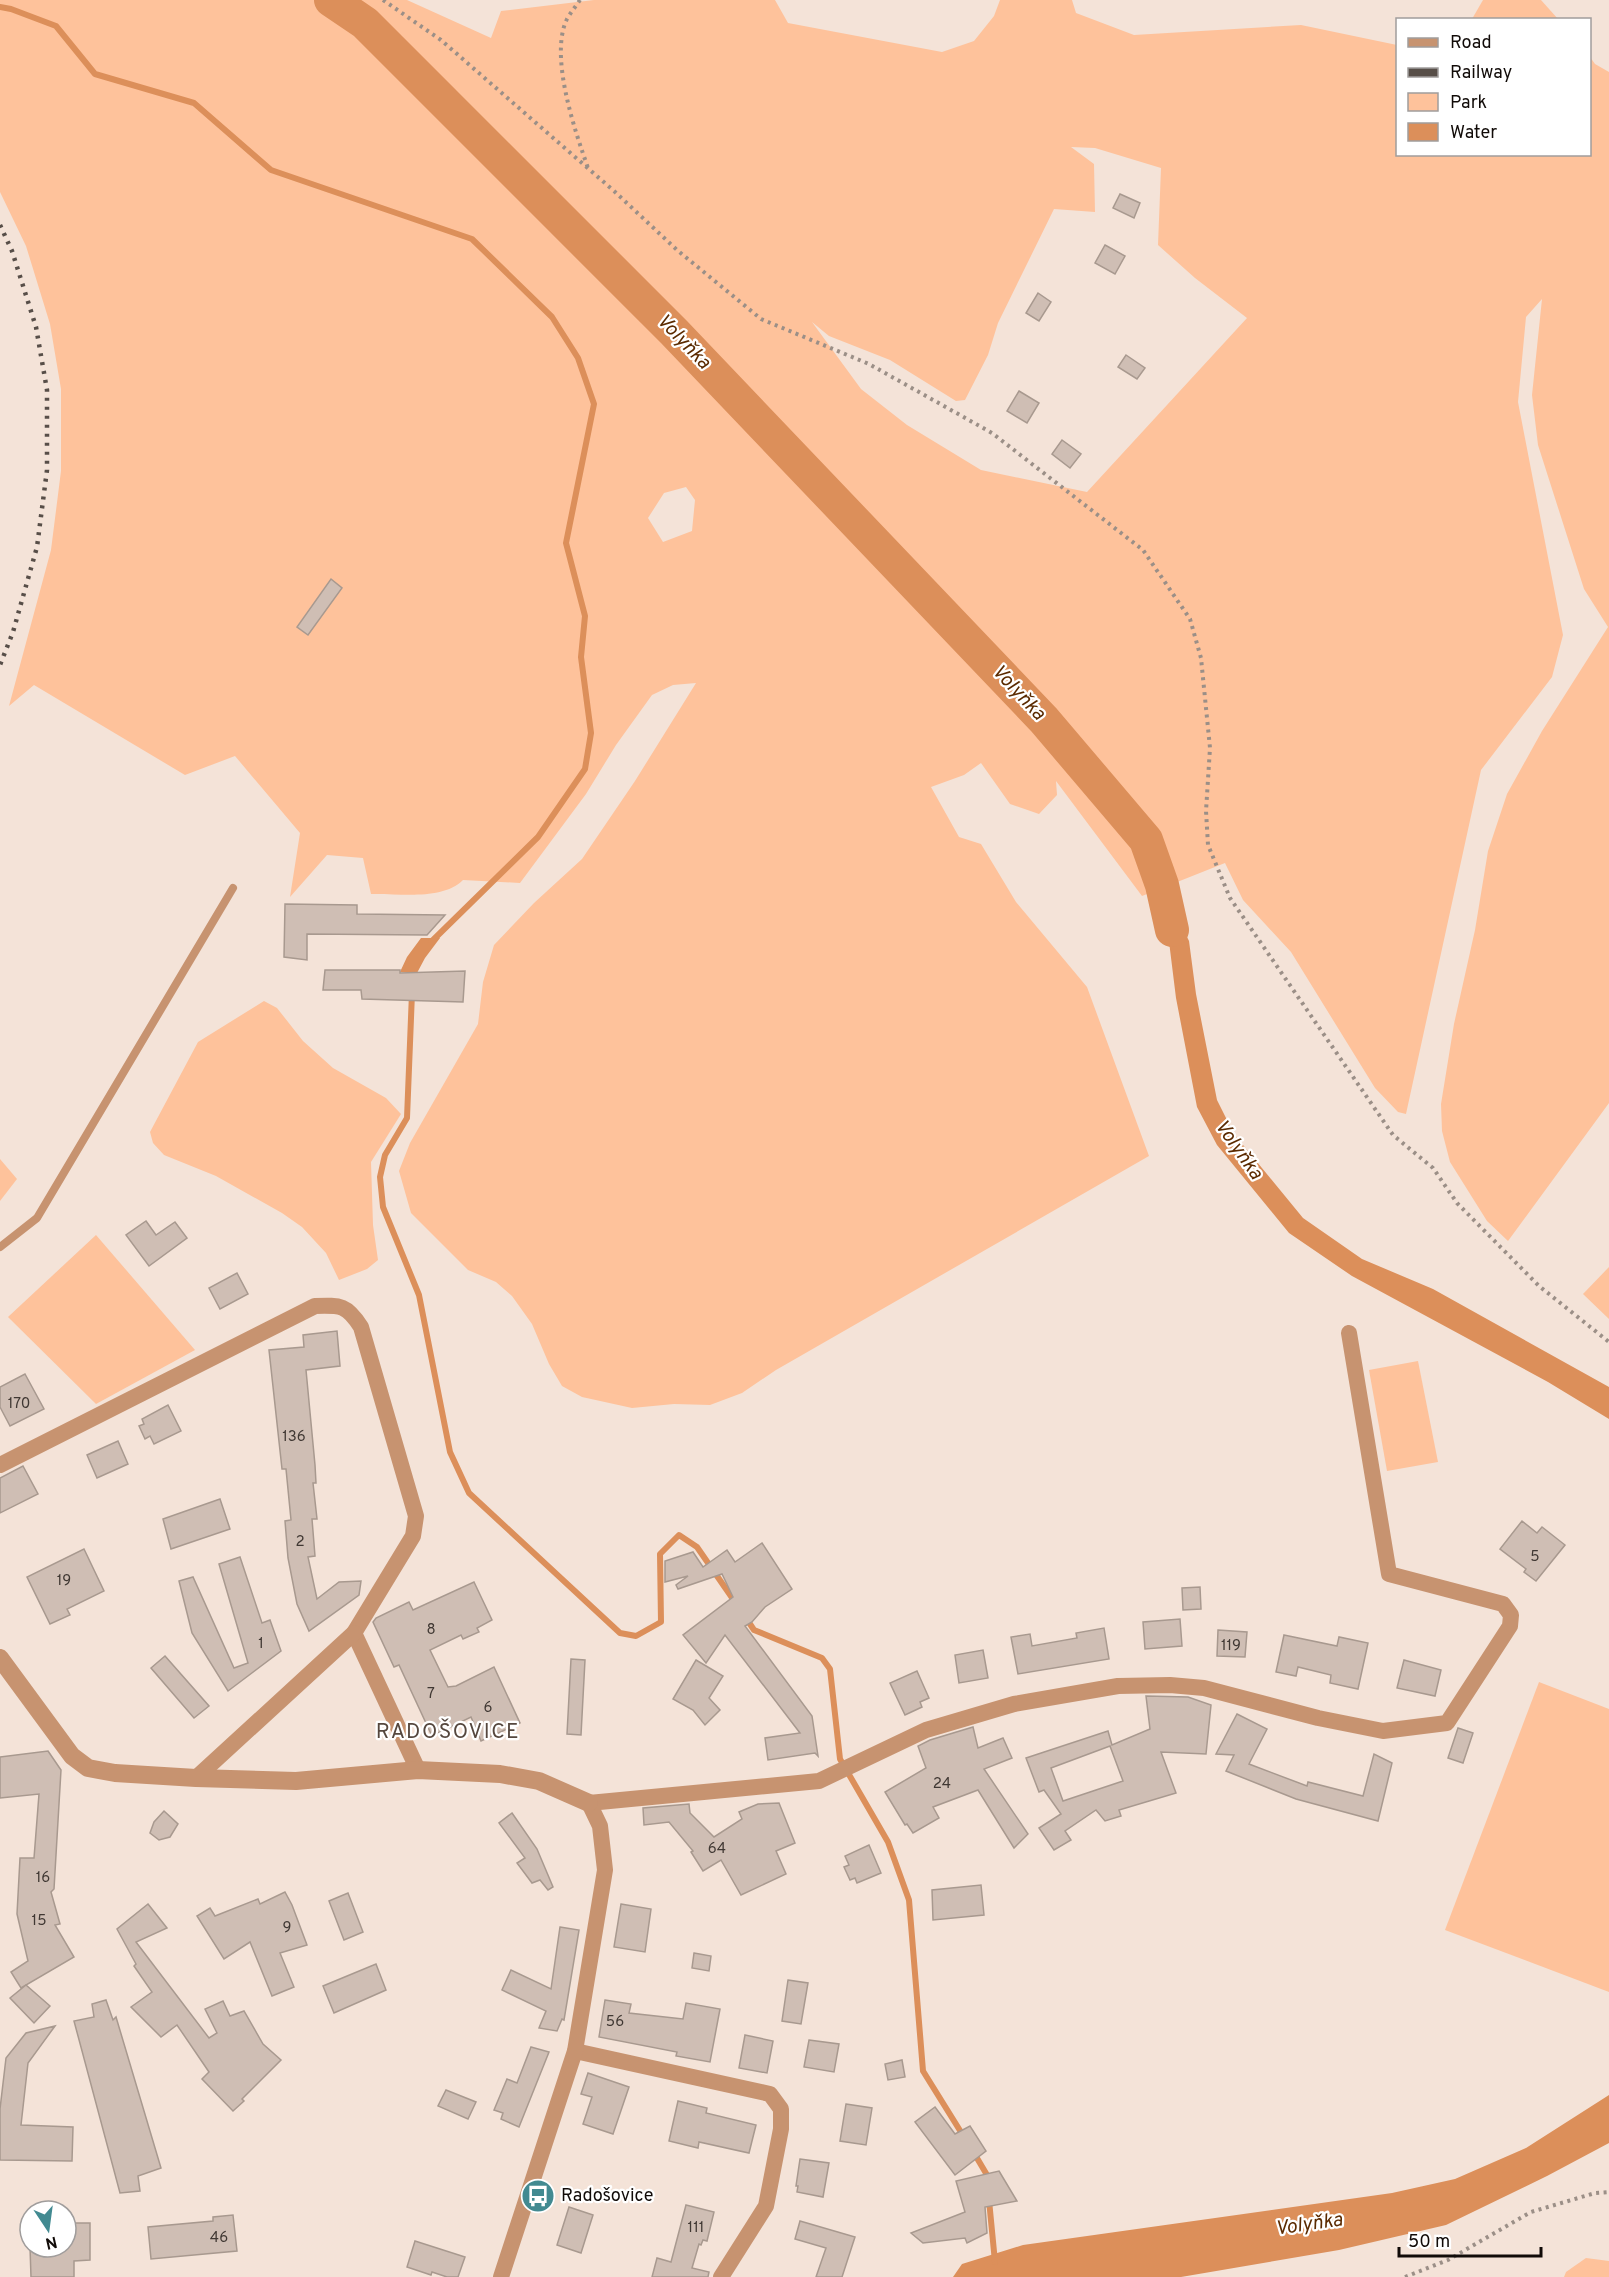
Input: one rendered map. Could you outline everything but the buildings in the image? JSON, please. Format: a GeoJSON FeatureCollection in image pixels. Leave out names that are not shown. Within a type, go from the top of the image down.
{"type":"FeatureCollection","features":[{"type":"Feature","properties":{"kind":"street"},"geometry":{"type":"LineString","coordinates":[[0,1465],[315,1306],[338,1305],[351,1311],[361,1327],[417,1516],[413,1536],[354,1633],[196,1778]]}},
{"type":"Feature","properties":{"kind":"street"},"geometry":{"type":"LineString","coordinates":[[0,1658],[72,1756],[88,1768],[115,1773],[196,1778],[297,1780],[418,1770],[500,1774],[539,1781],[589,1803],[819,1781],[926,1730],[1014,1704],[1118,1686],[1170,1685],[1204,1688],[1318,1718],[1383,1731],[1447,1724],[1510,1626],[1511,1615],[1503,1604],[1389,1574],[1349,1333]]}},
{"type":"Feature","properties":{"kind":"street"},"geometry":{"type":"LineString","coordinates":[[354,1633],[418,1770]]}},
{"type":"Feature","properties":{"kind":"street"},"geometry":{"type":"LineString","coordinates":[[501,2277],[576,2051],[604,1870],[600,1826],[589,1803]]}},
{"type":"Feature","properties":{"kind":"street"},"geometry":{"type":"LineString","coordinates":[[576,2051],[770,2094],[781,2109],[782,2129],[766,2206],[721,2277]]}},
{"type":"Feature","properties":{"kind":"lane"},"geometry":{"type":"LineString","coordinates":[[0,1247],[37,1218],[233,888]]}},
{"type":"Feature","properties":{"kind":"path"},"geometry":{"type":"LineString","coordinates":[[383,0],[441,40],[589,169],[677,250],[761,319],[869,364],[992,433],[1143,549],[1190,619],[1201,658],[1210,748],[1206,811],[1208,845],[1230,898],[1394,1135],[1433,1168],[1457,1203],[1539,1286],[1609,1342]]}},
{"type":"Feature","properties":{"kind":"path"},"geometry":{"type":"LineString","coordinates":[[580,0],[567,20],[560,52],[572,124],[589,169]]}},
{"type":"Feature","properties":{"kind":"path"},"geometry":{"type":"LineString","coordinates":[[1405,2277],[1448,2260],[1531,2212],[1595,2193],[1609,2192]]}},
{"type":"Feature","properties":{"kind":"green space"},"geometry":{"type":"Polygon","coordinates":[[[0,0],[407,0],[491,38],[501,11],[594,0],[775,0],[788,23],[942,52],[974,41],[994,16],[1000,0],[1072,0],[1076,13],[1134,35],[1301,25],[1396,45],[1396,156],[1591,156],[1591,58],[1595,64],[1609,72],[1609,1103],[1508,1241],[1487,1221],[1450,1162],[1442,1131],[1441,1104],[1454,1024],[1475,930],[1488,851],[1507,794],[1542,731],[1608,627],[1584,589],[1538,445],[1532,395],[1542,299],[1526,317],[1518,402],[1563,635],[1552,677],[1481,770],[1406,1114],[1398,1112],[1375,1088],[1291,952],[1243,900],[1225,863],[1142,896],[1056,781],[1057,795],[1039,814],[1010,804],[981,763],[964,775],[931,787],[959,837],[981,844],[1016,902],[1087,987],[1149,1156],[776,1370],[742,1393],[710,1405],[674,1404],[632,1408],[582,1397],[562,1386],[549,1364],[532,1324],[512,1296],[496,1282],[468,1270],[411,1213],[399,1171],[410,1143],[478,1024],[483,982],[494,945],[534,903],[582,859],[635,781],[696,683],[673,685],[652,695],[616,745],[586,794],[520,883],[463,880],[454,887],[432,893],[371,894],[363,858],[327,855],[290,897],[300,833],[235,756],[185,775],[34,685],[9,706],[51,550],[61,471],[61,389],[50,324],[26,246],[0,192],[0,0]],[[1071,147],[1094,164],[1095,212],[1054,209],[998,323],[988,355],[965,400],[956,401],[890,360],[829,336],[812,322],[861,389],[907,425],[981,470],[1087,492],[1247,318],[1195,278],[1158,245],[1161,168],[1095,148],[1071,147]],[[686,487],[664,493],[648,518],[663,542],[692,531],[695,500],[686,487]]]}},
{"type":"Feature","properties":{"kind":"green space"},"geometry":{"type":"Polygon","coordinates":[[[1483,0],[1541,0],[1557,18],[1473,18],[1483,0]]]}},
{"type":"Feature","properties":{"kind":"green space"},"geometry":{"type":"Polygon","coordinates":[[[264,1001],[277,1008],[303,1041],[333,1068],[386,1098],[401,1114],[371,1162],[373,1225],[378,1260],[367,1269],[339,1280],[326,1253],[302,1227],[282,1213],[216,1176],[164,1155],[153,1143],[150,1132],[198,1042],[264,1001]]]}},
{"type":"Feature","properties":{"kind":"green space"},"geometry":{"type":"Polygon","coordinates":[[[0,1159],[17,1179],[0,1201],[0,1159]]]}},
{"type":"Feature","properties":{"kind":"green space"},"geometry":{"type":"Polygon","coordinates":[[[96,1235],[195,1350],[96,1404],[8,1317],[96,1235]]]}},
{"type":"Feature","properties":{"kind":"green space"},"geometry":{"type":"Polygon","coordinates":[[[1609,1267],[1609,1319],[1583,1294],[1609,1267]]]}},
{"type":"Feature","properties":{"kind":"green space"},"geometry":{"type":"Polygon","coordinates":[[[1418,1361],[1438,1462],[1387,1471],[1369,1370],[1418,1361]]]}},
{"type":"Feature","properties":{"kind":"green space"},"geometry":{"type":"Polygon","coordinates":[[[1539,1682],[1609,1709],[1609,1992],[1445,1930],[1539,1682]]]}},
{"type":"Feature","properties":{"kind":"green space"},"geometry":{"type":"Polygon","coordinates":[[[1586,2258],[1609,2261],[1609,2277],[1564,2277],[1566,2272],[1586,2258]]]}},
{"type":"Feature","properties":{"kind":"water"},"geometry":{"type":"Polygon","coordinates":[[[1162,885],[1189,941],[1196,994],[1217,1100],[1234,1134],[1303,1218],[1362,1259],[1433,1289],[1609,1387],[1609,1419],[1548,1382],[1352,1276],[1289,1233],[1217,1145],[1197,1107],[1176,998],[1162,885]]]}},
{"type":"Feature","properties":{"kind":"water"},"geometry":{"type":"Polygon","coordinates":[[[421,938],[440,938],[417,973],[400,972],[407,957],[421,938]]]}},
{"type":"Feature","properties":{"kind":"water"},"geometry":{"type":"Polygon","coordinates":[[[1609,2095],[1609,2143],[1446,2225],[1339,2250],[1181,2277],[953,2277],[962,2264],[1023,2245],[1392,2193],[1455,2179],[1526,2148],[1609,2095]]]}},
{"type":"Feature","properties":{"kind":"waterway","name":"Volyňka"},"geometry":{"type":"LineString","coordinates":[[331,0],[365,23],[674,332],[1044,720],[1146,840],[1162,885],[1172,930]]}},
{"type":"Feature","properties":{"kind":"waterway"},"geometry":{"type":"LineString","coordinates":[[0,7],[56,26],[95,74],[194,103],[271,170],[472,239],[552,317],[578,358],[594,404],[566,543],[585,616],[581,657],[591,733],[585,769],[538,837],[431,942]]}},
{"type":"Feature","properties":{"kind":"waterway"},"geometry":{"type":"LineString","coordinates":[[412,993],[407,1118],[385,1155],[380,1177],[383,1207],[419,1295],[450,1452],[469,1493],[620,1633],[636,1636],[661,1622],[660,1554],[679,1535],[697,1547],[735,1602]]}},
{"type":"Feature","properties":{"kind":"waterway"},"geometry":{"type":"LineString","coordinates":[[746,1618],[754,1630],[822,1658],[830,1669],[840,1759],[888,1842],[909,1900],[923,2071],[964,2137]]}},
{"type":"Feature","properties":{"kind":"waterway"},"geometry":{"type":"LineString","coordinates":[[974,2153],[988,2181]]}},
{"type":"Feature","properties":{"kind":"waterway"},"geometry":{"type":"LineString","coordinates":[[989,2200],[995,2262]]}},
{"type":"Feature","properties":{"kind":"railway"},"geometry":{"type":"LineString","coordinates":[[0,225],[12,251],[36,327],[47,390],[47,470],[37,547],[13,632],[0,665]]}},
{"type":"Feature","properties":{"kind":"place","name":"Radošovice"},"geometry":{"type":"Point","coordinates":[538,2196]}},
{"type":"Feature","properties":{"kind":"district","name":"RADOŠOVICE"},"geometry":{"type":"Point","coordinates":[448,1732]}}]}
